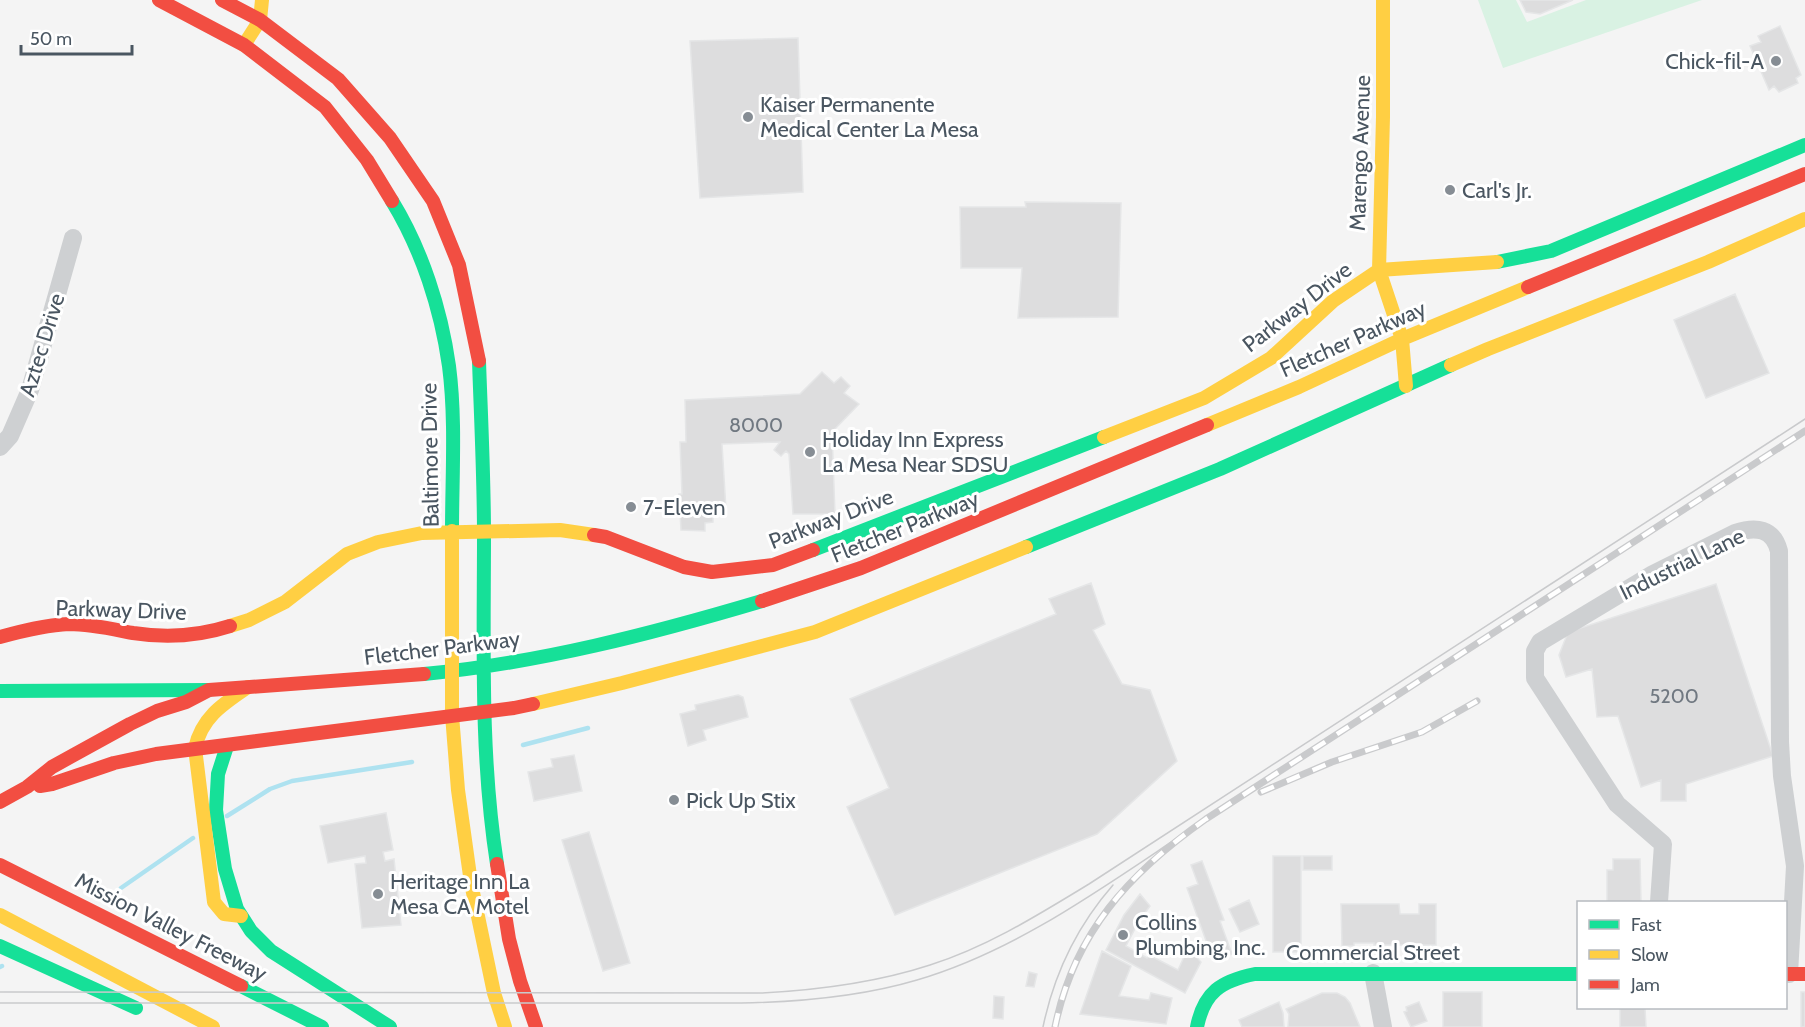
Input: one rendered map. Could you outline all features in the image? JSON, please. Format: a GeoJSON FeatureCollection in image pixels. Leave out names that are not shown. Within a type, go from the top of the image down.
{"type":"FeatureCollection","features":[{"type":"Feature","properties":{"kind":"main road","name":"Baltimore Drive"},"geometry":{"type":"LineString","coordinates":[[159,0],[244,45],[325,107],[366,160],[404,220],[428,277],[442,328],[449,366],[452,410],[452,715],[458,790],[471,883],[494,993],[536,1027]]}},
{"type":"Feature","properties":{"kind":"main road","name":"Baltimore Drive"},"geometry":{"type":"LineString","coordinates":[[222,0],[260,20],[338,79],[390,138],[433,201],[459,265],[479,360],[484,533],[483,712],[495,851],[509,939],[514,1008],[505,1027]]}},
{"type":"Feature","properties":{"kind":"main road"},"geometry":{"type":"LineString","coordinates":[[244,45],[260,20],[262,0]]}},
{"type":"Feature","properties":{"kind":"main road","name":"Marengo Avenue"},"geometry":{"type":"LineString","coordinates":[[1383,0],[1383,117],[1378,213],[1378,270],[1402,339],[1406,386]]}},
{"type":"Feature","properties":{"kind":"main road","name":"Parkway Drive"},"geometry":{"type":"LineString","coordinates":[[0,637],[36,628],[68,624],[103,626],[135,633],[165,636],[208,633],[249,620],[285,602],[347,554],[378,542],[422,533],[560,530],[606,537],[684,567],[712,572],[772,565],[1204,398],[1271,358],[1333,300],[1378,270],[1499,262],[1551,250],[1805,145]]}},
{"type":"Feature","properties":{"kind":"main road","name":"Fletcher Parkway"},"geometry":{"type":"LineString","coordinates":[[0,802],[27,788],[52,767],[130,724],[157,711],[186,702],[209,690],[386,677],[513,663],[617,641],[727,612],[851,572],[1288,392],[1402,339],[1805,174]]}},
{"type":"Feature","properties":{"kind":"main road","name":"Fletcher Parkway"},"geometry":{"type":"LineString","coordinates":[[27,788],[52,784],[84,772],[132,759],[195,748],[227,746],[514,708],[622,683],[815,632],[1220,469],[1406,386],[1423,367],[1488,349],[1708,262],[1805,219]]}},
{"type":"Feature","properties":{"kind":"main road","name":"Marengo Avenue"},"geometry":{"type":"LineString","coordinates":[[1402,339],[1423,367]]}},
{"type":"Feature","properties":{"kind":"main road"},"geometry":{"type":"LineString","coordinates":[[241,916],[232,918],[223,914],[214,902],[195,748],[196,735],[205,718],[248,687]]}},
{"type":"Feature","properties":{"kind":"main road"},"geometry":{"type":"LineString","coordinates":[[0,691],[209,690]]}},
{"type":"Feature","properties":{"kind":"main road"},"geometry":{"type":"LineString","coordinates":[[227,746],[218,774],[216,810],[228,885],[241,916],[259,941],[271,951],[390,1027]]}},
{"type":"Feature","properties":{"kind":"main road","name":"Mission Valley Freeway"},"geometry":{"type":"LineString","coordinates":[[0,865],[322,1027]]}},
{"type":"Feature","properties":{"kind":"main road"},"geometry":{"type":"LineString","coordinates":[[0,915],[213,1027]]}},
{"type":"Feature","properties":{"kind":"main road"},"geometry":{"type":"LineString","coordinates":[[0,946],[145,1012]]}},
{"type":"Feature","properties":{"kind":"main road","name":"Commercial Street"},"geometry":{"type":"LineString","coordinates":[[1197,1027],[1200,1011],[1207,999],[1216,988],[1238,976],[1373,973],[1577,974]]}},
{"type":"Feature","properties":{"kind":"street","name":"Aztec Drive"},"geometry":{"type":"LineString","coordinates":[[0,447],[10,436],[30,390],[73,237]]}},
{"type":"Feature","properties":{"kind":"street","name":"Industrial Lane"},"geometry":{"type":"LineString","coordinates":[[1659,901],[1662,844],[1617,804],[1535,678],[1535,651],[1540,642],[1653,574],[1736,533],[1744,530],[1758,530],[1770,534],[1777,543],[1779,551],[1780,742],[1795,867],[1793,974]]}},
{"type":"Feature","properties":{"kind":"street"},"geometry":{"type":"LineString","coordinates":[[1373,973],[1383,1027]]}},
{"type":"Feature","properties":{"kind":"green space"},"geometry":{"type":"Polygon","coordinates":[[[1478,0],[1516,0],[1527,22],[1586,0],[1702,0],[1503,68],[1478,0]]]}},
{"type":"Feature","properties":{"kind":"building"},"geometry":{"type":"Polygon","coordinates":[[[1520,0],[1573,0],[1540,14],[1526,12],[1520,0]]]}},
{"type":"Feature","properties":{"kind":"building","name":"Chick-fil-A"},"geometry":{"type":"Polygon","coordinates":[[[1780,26],[1801,75],[1796,78],[1798,83],[1779,92],[1774,86],[1769,90],[1750,46],[1761,42],[1758,36],[1780,26]]]}},
{"type":"Feature","properties":{"kind":"building","name":"Kaiser Permanente Medical Center La Mesa"},"geometry":{"type":"Polygon","coordinates":[[[798,38],[803,192],[700,198],[690,41],[798,38]]]}},
{"type":"Feature","properties":{"kind":"building","name":"Kaiser Permanente Medical Center La Mesa"},"geometry":{"type":"Polygon","coordinates":[[[1025,202],[1121,203],[1118,317],[1018,318],[1022,268],[961,268],[960,207],[1026,207],[1025,202]]]}},
{"type":"Feature","properties":{"kind":"building"},"geometry":{"type":"Polygon","coordinates":[[[1735,294],[1769,373],[1706,398],[1674,320],[1735,294]]]}},
{"type":"Feature","properties":{"kind":"building","name":"Holiday Inn Express La Mesa Near SDSU"},"geometry":{"type":"Polygon","coordinates":[[[822,372],[834,383],[841,377],[850,386],[844,393],[859,404],[832,432],[835,514],[793,514],[789,454],[786,451],[781,456],[774,450],[780,442],[722,444],[726,510],[713,511],[713,522],[705,523],[705,531],[681,530],[680,442],[686,442],[685,400],[800,394],[822,372]]]}},
{"type":"Feature","properties":{"kind":"building"},"geometry":{"type":"Polygon","coordinates":[[[1091,583],[1105,624],[1093,630],[1122,684],[1150,690],[1177,761],[1097,834],[895,915],[847,807],[889,788],[850,699],[1056,614],[1049,599],[1091,583]]]}},
{"type":"Feature","properties":{"kind":"building"},"geometry":{"type":"Polygon","coordinates":[[[1716,584],[1773,756],[1686,784],[1686,801],[1661,801],[1661,780],[1641,787],[1618,716],[1597,717],[1592,669],[1566,677],[1559,655],[1568,632],[1716,584]]]}},
{"type":"Feature","properties":{"kind":"building"},"geometry":{"type":"Polygon","coordinates":[[[738,695],[743,697],[748,717],[703,730],[706,740],[688,746],[680,714],[696,710],[695,705],[738,695]]]}},
{"type":"Feature","properties":{"kind":"building"},"geometry":{"type":"Polygon","coordinates":[[[574,755],[582,791],[534,801],[528,772],[553,767],[551,759],[574,755]]]}},
{"type":"Feature","properties":{"kind":"building","name":"Heritage Inn La Mesa CA Motel"},"geometry":{"type":"Polygon","coordinates":[[[386,813],[393,850],[383,852],[385,861],[394,859],[401,925],[362,928],[355,864],[366,863],[365,856],[328,863],[320,826],[386,813]]]}},
{"type":"Feature","properties":{"kind":"building"},"geometry":{"type":"Polygon","coordinates":[[[589,832],[630,963],[603,971],[562,840],[589,832]]]}},
{"type":"Feature","properties":{"kind":"building"},"geometry":{"type":"Polygon","coordinates":[[[1273,856],[1301,856],[1301,952],[1273,952],[1273,856]]]}},
{"type":"Feature","properties":{"kind":"building"},"geometry":{"type":"Polygon","coordinates":[[[1303,856],[1332,856],[1332,870],[1303,870],[1303,856]]]}},
{"type":"Feature","properties":{"kind":"building"},"geometry":{"type":"Polygon","coordinates":[[[1613,859],[1640,859],[1641,901],[1607,901],[1607,870],[1613,870],[1613,859]]]}},
{"type":"Feature","properties":{"kind":"building"},"geometry":{"type":"Polygon","coordinates":[[[1202,861],[1224,920],[1220,921],[1232,954],[1213,960],[1187,888],[1198,884],[1191,865],[1202,861]]]}},
{"type":"Feature","properties":{"kind":"building","name":"Collins Plumbing, Inc."},"geometry":{"type":"Polygon","coordinates":[[[1140,894],[1150,906],[1126,946],[1147,958],[1149,955],[1178,970],[1188,948],[1201,962],[1185,993],[1106,950],[1124,915],[1140,894]]]}},
{"type":"Feature","properties":{"kind":"building"},"geometry":{"type":"Polygon","coordinates":[[[1249,900],[1259,924],[1240,932],[1229,909],[1249,900]]]}},
{"type":"Feature","properties":{"kind":"building"},"geometry":{"type":"Polygon","coordinates":[[[1341,904],[1399,904],[1400,914],[1419,914],[1419,904],[1436,904],[1436,945],[1354,943],[1354,946],[1342,946],[1341,904]]]}},
{"type":"Feature","properties":{"kind":"building"},"geometry":{"type":"Polygon","coordinates":[[[1102,951],[1131,966],[1119,996],[1149,1000],[1151,993],[1172,998],[1166,1024],[1080,1014],[1102,951]]]}},
{"type":"Feature","properties":{"kind":"building"},"geometry":{"type":"Polygon","coordinates":[[[1029,972],[1037,974],[1034,987],[1026,986],[1029,972]]]}},
{"type":"Feature","properties":{"kind":"building"},"geometry":{"type":"Polygon","coordinates":[[[1443,992],[1482,992],[1482,1027],[1443,1027],[1443,992]]]}},
{"type":"Feature","properties":{"kind":"building"},"geometry":{"type":"Polygon","coordinates":[[[1801,992],[1805,992],[1805,1027],[1801,1027],[1801,992]]]}},
{"type":"Feature","properties":{"kind":"building"},"geometry":{"type":"Polygon","coordinates":[[[1322,993],[1337,993],[1345,997],[1360,1027],[1288,1027],[1289,1014],[1286,1009],[1322,993]]]}},
{"type":"Feature","properties":{"kind":"building"},"geometry":{"type":"Polygon","coordinates":[[[994,996],[1004,997],[1003,1019],[993,1018],[994,996]]]}},
{"type":"Feature","properties":{"kind":"building"},"geometry":{"type":"Polygon","coordinates":[[[1279,1002],[1284,1027],[1242,1027],[1239,1020],[1279,1002]]]}},
{"type":"Feature","properties":{"kind":"building"},"geometry":{"type":"Polygon","coordinates":[[[1419,1002],[1427,1021],[1411,1027],[1404,1012],[1407,1011],[1406,1007],[1419,1002]]]}},
{"type":"Feature","properties":{"kind":"building"},"geometry":{"type":"Polygon","coordinates":[[[1620,1009],[1645,1009],[1646,1027],[1620,1027],[1620,1009]]]}},
{"type":"Feature","properties":{"kind":"waterway"},"geometry":{"type":"LineString","coordinates":[[523,745],[588,728]]}},
{"type":"Feature","properties":{"kind":"waterway"},"geometry":{"type":"LineString","coordinates":[[227,816],[270,789],[292,781],[412,762]]}},
{"type":"Feature","properties":{"kind":"waterway"},"geometry":{"type":"LineString","coordinates":[[121,888],[193,838]]}},
{"type":"Feature","properties":{"kind":"tram line"},"geometry":{"type":"LineString","coordinates":[[0,992],[762,993],[847,985],[889,977],[930,965],[992,940],[1089,884],[1805,419]]}},
{"type":"Feature","properties":{"kind":"tram line"},"geometry":{"type":"LineString","coordinates":[[0,1003],[741,1003],[808,1000],[874,991],[956,967],[1031,931],[1102,888],[1206,819]]}},
{"type":"Feature","properties":{"kind":"tram line"},"geometry":{"type":"LineString","coordinates":[[1043,1027],[1054,988],[1069,951],[1100,900],[1113,885]]}},
{"type":"Feature","properties":{"kind":"railway"},"geometry":{"type":"LineString","coordinates":[[1055,1027],[1064,993],[1076,962],[1091,934],[1129,884],[1178,840],[1206,819],[1805,431]]}},
{"type":"Feature","properties":{"kind":"railway"},"geometry":{"type":"LineString","coordinates":[[1261,792],[1332,762],[1422,732],[1477,701]]}},
{"type":"Feature","properties":{"kind":"traffic: fast"},"geometry":{"type":"LineString","coordinates":[[1497,262],[1551,251],[1805,145]]}},
{"type":"Feature","properties":{"kind":"traffic: fast"},"geometry":{"type":"LineString","coordinates":[[392,201],[412,239],[429,280],[441,323],[449,366],[453,448],[452,531]]}},
{"type":"Feature","properties":{"kind":"traffic: fast"},"geometry":{"type":"LineString","coordinates":[[479,361],[484,491],[485,741],[497,864]]}},
{"type":"Feature","properties":{"kind":"traffic: fast"},"geometry":{"type":"LineString","coordinates":[[1026,547],[1220,469],[1451,365]]}},
{"type":"Feature","properties":{"kind":"traffic: fast"},"geometry":{"type":"LineString","coordinates":[[813,550],[1104,437]]}},
{"type":"Feature","properties":{"kind":"traffic: fast"},"geometry":{"type":"LineString","coordinates":[[424,674],[510,663],[594,646],[762,601]]}},
{"type":"Feature","properties":{"kind":"traffic: fast"},"geometry":{"type":"LineString","coordinates":[[0,691],[209,690]]}},
{"type":"Feature","properties":{"kind":"traffic: fast"},"geometry":{"type":"LineString","coordinates":[[227,746],[218,774],[216,810],[225,869],[237,909],[251,931],[271,951],[390,1027]]}},
{"type":"Feature","properties":{"kind":"traffic: fast"},"geometry":{"type":"LineString","coordinates":[[0,946],[136,1008]]}},
{"type":"Feature","properties":{"kind":"traffic: fast"},"geometry":{"type":"LineString","coordinates":[[1197,1027],[1204,1005],[1216,990],[1233,980],[1255,974],[1577,974]]}},
{"type":"Feature","properties":{"kind":"traffic: fast"},"geometry":{"type":"LineString","coordinates":[[241,986],[322,1027]]}},
{"type":"Feature","properties":{"kind":"traffic: slow"},"geometry":{"type":"LineString","coordinates":[[244,45],[260,20],[262,0]]}},
{"type":"Feature","properties":{"kind":"traffic: slow"},"geometry":{"type":"LineString","coordinates":[[1383,0],[1379,270],[1402,339],[1406,386]]}},
{"type":"Feature","properties":{"kind":"traffic: slow"},"geometry":{"type":"LineString","coordinates":[[1451,365],[1708,262],[1805,219]]}},
{"type":"Feature","properties":{"kind":"traffic: slow"},"geometry":{"type":"LineString","coordinates":[[1104,437],[1204,398],[1271,358],[1333,301],[1379,270],[1497,262]]}},
{"type":"Feature","properties":{"kind":"traffic: slow"},"geometry":{"type":"LineString","coordinates":[[1207,425],[1299,387],[1402,339],[1528,287]]}},
{"type":"Feature","properties":{"kind":"traffic: slow"},"geometry":{"type":"LineString","coordinates":[[230,626],[249,620],[285,602],[347,554],[378,542],[422,533],[560,530],[594,535]]}},
{"type":"Feature","properties":{"kind":"traffic: slow"},"geometry":{"type":"LineString","coordinates":[[452,531],[452,715],[458,790],[471,883],[494,993],[505,1027]]}},
{"type":"Feature","properties":{"kind":"traffic: slow"},"geometry":{"type":"LineString","coordinates":[[533,704],[815,632],[1026,547]]}},
{"type":"Feature","properties":{"kind":"traffic: slow"},"geometry":{"type":"LineString","coordinates":[[241,916],[224,914],[214,902],[195,748],[198,737],[208,720],[222,706],[248,687]]}},
{"type":"Feature","properties":{"kind":"traffic: slow"},"geometry":{"type":"LineString","coordinates":[[0,915],[213,1027]]}},
{"type":"Feature","properties":{"kind":"traffic: jam"},"geometry":{"type":"LineString","coordinates":[[159,0],[244,45],[325,107],[367,160],[392,201]]}},
{"type":"Feature","properties":{"kind":"traffic: jam"},"geometry":{"type":"LineString","coordinates":[[222,0],[260,20],[338,79],[390,138],[433,201],[459,265],[479,361]]}},
{"type":"Feature","properties":{"kind":"traffic: jam"},"geometry":{"type":"LineString","coordinates":[[1528,287],[1805,174]]}},
{"type":"Feature","properties":{"kind":"traffic: jam"},"geometry":{"type":"LineString","coordinates":[[762,601],[861,568],[1207,425]]}},
{"type":"Feature","properties":{"kind":"traffic: jam"},"geometry":{"type":"LineString","coordinates":[[594,535],[606,537],[684,567],[712,572],[773,565],[813,550]]}},
{"type":"Feature","properties":{"kind":"traffic: jam"},"geometry":{"type":"LineString","coordinates":[[0,637],[42,627],[69,624],[145,635],[170,636],[194,634],[230,626]]}},
{"type":"Feature","properties":{"kind":"traffic: jam"},"geometry":{"type":"LineString","coordinates":[[0,802],[27,787],[52,767],[130,724],[157,711],[186,702],[209,690],[424,674]]}},
{"type":"Feature","properties":{"kind":"traffic: jam"},"geometry":{"type":"LineString","coordinates":[[40,786],[114,763],[156,754],[533,704]]}},
{"type":"Feature","properties":{"kind":"traffic: jam"},"geometry":{"type":"LineString","coordinates":[[497,864],[509,939],[520,981],[536,1027]]}},
{"type":"Feature","properties":{"kind":"traffic: jam"},"geometry":{"type":"LineString","coordinates":[[0,865],[241,986]]}},
{"type":"Feature","properties":{"kind":"traffic: jam"},"geometry":{"type":"LineString","coordinates":[[1787,974],[1805,974]]}},
{"type":"Feature","properties":{"kind":"place","name":"Chick-fil-A"},"geometry":{"type":"Point","coordinates":[1776,61]}},
{"type":"Feature","properties":{"kind":"place","name":"Kaiser Permanente Medical Center La Mesa"},"geometry":{"type":"Point","coordinates":[748,117]}},
{"type":"Feature","properties":{"kind":"place","name":"Carl's Jr."},"geometry":{"type":"Point","coordinates":[1450,190]}},
{"type":"Feature","properties":{"kind":"place","name":"Holiday Inn Express La Mesa Near SDSU"},"geometry":{"type":"Point","coordinates":[810,452]}},
{"type":"Feature","properties":{"kind":"place","name":"7-Eleven"},"geometry":{"type":"Point","coordinates":[631,507]}},
{"type":"Feature","properties":{"kind":"place","name":"Pick Up Stix"},"geometry":{"type":"Point","coordinates":[674,800]}},
{"type":"Feature","properties":{"kind":"place","name":"Heritage Inn La Mesa CA Motel"},"geometry":{"type":"Point","coordinates":[378,894]}},
{"type":"Feature","properties":{"kind":"place","name":"Collins Plumbing, Inc."},"geometry":{"type":"Point","coordinates":[1123,935]}}]}
